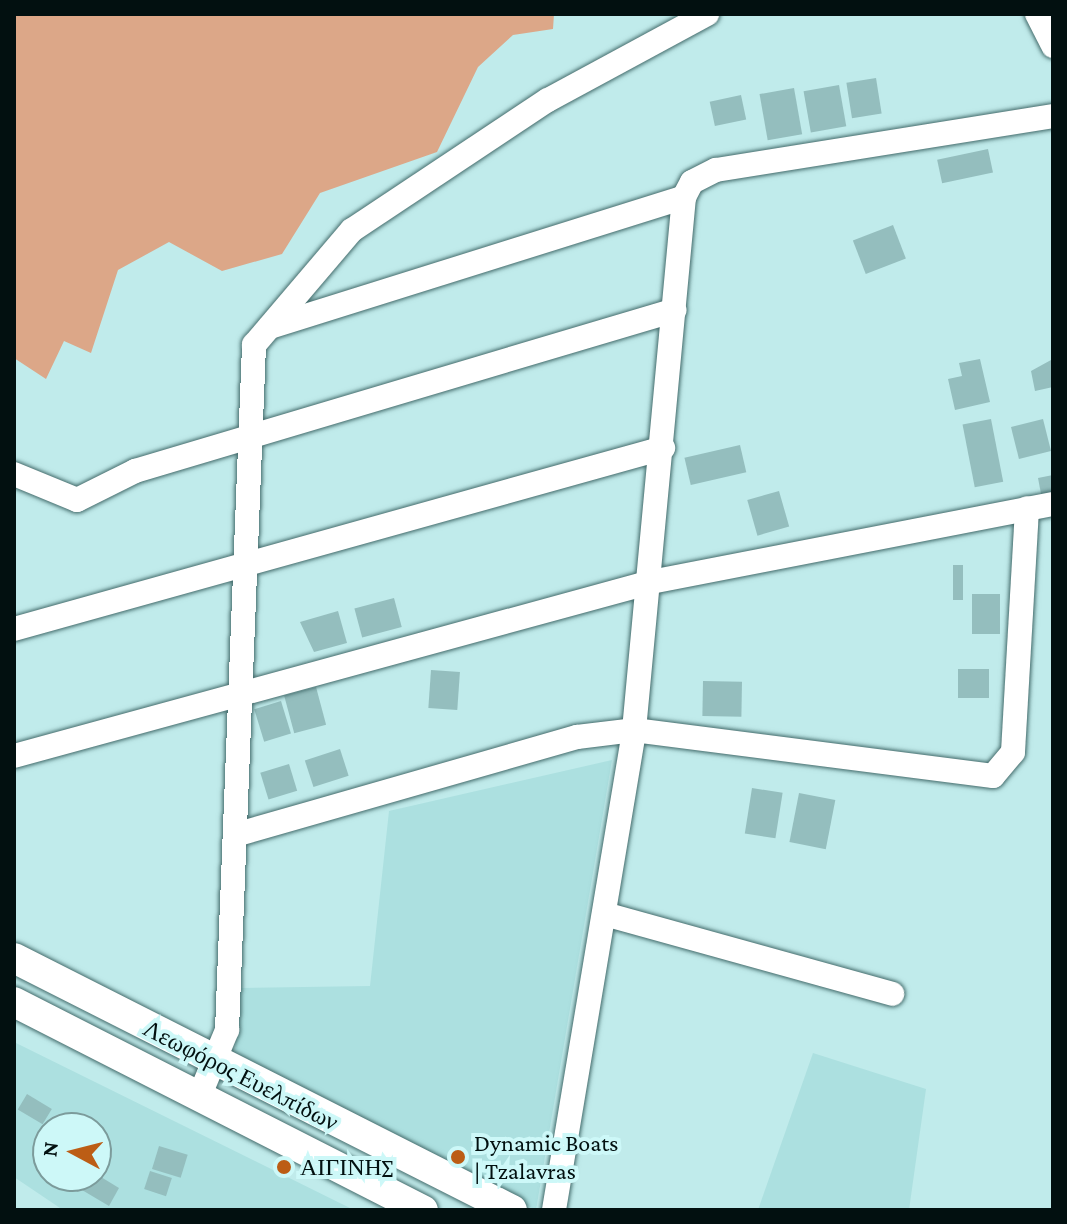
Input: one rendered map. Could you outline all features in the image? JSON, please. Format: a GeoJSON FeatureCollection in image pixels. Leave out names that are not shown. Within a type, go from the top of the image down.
{"type":"FeatureCollection","features":[{"type":"Feature","properties":{"kind":"main road","name":"Λεωφόρος Ευελπίδων"},"geometry":{"type":"LineString","coordinates":[[14,958],[217,1064],[512,1210]]}},
{"type":"Feature","properties":{"kind":"main road","name":"Λεωφόρος Ευελπίδων"},"geometry":{"type":"LineString","coordinates":[[14,1002],[423,1210]]}},
{"type":"Feature","properties":{"kind":"street"},"geometry":{"type":"LineString","coordinates":[[1037,14],[1053,46]]}},
{"type":"Feature","properties":{"kind":"street"},"geometry":{"type":"LineString","coordinates":[[199,1097],[217,1064],[227,1030],[245,443],[248,375],[254,345],[352,230],[548,100],[693,18]]}},
{"type":"Feature","properties":{"kind":"street"},"geometry":{"type":"LineString","coordinates":[[554,1210],[608,915],[634,730],[651,582],[684,197],[692,182],[716,170],[1053,116]]}},
{"type":"Feature","properties":{"kind":"street"},"geometry":{"type":"LineString","coordinates":[[270,327],[684,197]]}},
{"type":"Feature","properties":{"kind":"street"},"geometry":{"type":"LineString","coordinates":[[14,474],[77,500],[135,471],[245,443],[675,310]]}},
{"type":"Feature","properties":{"kind":"street"},"geometry":{"type":"LineString","coordinates":[[14,629],[242,570],[663,448]]}},
{"type":"Feature","properties":{"kind":"street"},"geometry":{"type":"LineString","coordinates":[[14,756],[651,582],[1053,504]]}},
{"type":"Feature","properties":{"kind":"street"},"geometry":{"type":"LineString","coordinates":[[235,835],[577,737],[634,730],[993,776],[1013,752],[1027,508]]}},
{"type":"Feature","properties":{"kind":"street"},"geometry":{"type":"LineString","coordinates":[[608,915],[892,994]]}},
{"type":"Feature","properties":{"kind":"shaded area"},"geometry":{"type":"Polygon","coordinates":[[[14,14],[554,14],[553,29],[513,35],[478,67],[437,152],[320,193],[282,254],[222,271],[169,242],[118,270],[91,353],[64,341],[46,379],[14,358],[14,14]]]}},
{"type":"Feature","properties":{"kind":"shaded area"},"geometry":{"type":"Polygon","coordinates":[[[612,760],[536,1210],[235,1055],[240,988],[370,986],[389,811],[612,760]]]}},
{"type":"Feature","properties":{"kind":"shaded area"},"geometry":{"type":"Polygon","coordinates":[[[14,1042],[354,1210],[63,1210],[36,1192],[112,1192],[112,1112],[32,1112],[32,1189],[14,1177],[14,1042]]]}},
{"type":"Feature","properties":{"kind":"shaded area"},"geometry":{"type":"Polygon","coordinates":[[[813,1053],[926,1089],[909,1210],[758,1210],[813,1053]]]}},
{"type":"Feature","properties":{"kind":"building"},"geometry":{"type":"Polygon","coordinates":[[[876,78],[882,114],[852,118],[846,83],[876,78]]]}},
{"type":"Feature","properties":{"kind":"building"},"geometry":{"type":"Polygon","coordinates":[[[839,85],[846,126],[811,133],[804,91],[839,85]]]}},
{"type":"Feature","properties":{"kind":"building"},"geometry":{"type":"Polygon","coordinates":[[[794,88],[802,134],[768,140],[760,94],[794,88]]]}},
{"type":"Feature","properties":{"kind":"building"},"geometry":{"type":"Polygon","coordinates":[[[741,95],[746,119],[715,126],[710,102],[741,95]]]}},
{"type":"Feature","properties":{"kind":"building"},"geometry":{"type":"Polygon","coordinates":[[[988,149],[993,172],[942,183],[937,160],[988,149]]]}},
{"type":"Feature","properties":{"kind":"building"},"geometry":{"type":"Polygon","coordinates":[[[893,225],[906,259],[866,274],[853,240],[893,225]]]}},
{"type":"Feature","properties":{"kind":"building"},"geometry":{"type":"Polygon","coordinates":[[[1053,344],[1053,387],[1035,391],[1031,371],[1051,360],[1053,344]]]}},
{"type":"Feature","properties":{"kind":"building"},"geometry":{"type":"Polygon","coordinates":[[[980,359],[990,402],[955,410],[948,379],[962,376],[959,363],[980,359]]]}},
{"type":"Feature","properties":{"kind":"building"},"geometry":{"type":"Polygon","coordinates":[[[991,419],[1003,482],[975,487],[963,425],[991,419]]]}},
{"type":"Feature","properties":{"kind":"building"},"geometry":{"type":"Polygon","coordinates":[[[1043,419],[1051,451],[1019,459],[1011,427],[1043,419]]]}},
{"type":"Feature","properties":{"kind":"building"},"geometry":{"type":"Polygon","coordinates":[[[740,445],[746,472],[691,485],[684,458],[740,445]]]}},
{"type":"Feature","properties":{"kind":"building"},"geometry":{"type":"Polygon","coordinates":[[[1053,475],[1053,497],[1042,499],[1038,478],[1053,475]]]}},
{"type":"Feature","properties":{"kind":"building"},"geometry":{"type":"Polygon","coordinates":[[[779,491],[789,527],[757,536],[747,500],[779,491]]]}},
{"type":"Feature","properties":{"kind":"building"},"geometry":{"type":"Polygon","coordinates":[[[953,565],[963,565],[963,600],[953,600],[953,565]]]}},
{"type":"Feature","properties":{"kind":"building"},"geometry":{"type":"Polygon","coordinates":[[[972,594],[1000,594],[1000,634],[972,634],[972,594]]]}},
{"type":"Feature","properties":{"kind":"building"},"geometry":{"type":"Polygon","coordinates":[[[394,598],[402,627],[362,638],[354,609],[394,598]]]}},
{"type":"Feature","properties":{"kind":"building"},"geometry":{"type":"Polygon","coordinates":[[[338,611],[347,643],[314,652],[300,622],[338,611]]]}},
{"type":"Feature","properties":{"kind":"building"},"geometry":{"type":"Polygon","coordinates":[[[958,669],[989,669],[989,698],[958,698],[958,669]]]}},
{"type":"Feature","properties":{"kind":"building"},"geometry":{"type":"Polygon","coordinates":[[[431,670],[460,672],[457,710],[428,708],[431,670]]]}},
{"type":"Feature","properties":{"kind":"building"},"geometry":{"type":"Polygon","coordinates":[[[703,681],[742,682],[741,717],[702,716],[703,681]]]}},
{"type":"Feature","properties":{"kind":"building"},"geometry":{"type":"Polygon","coordinates":[[[316,687],[326,725],[294,733],[284,696],[316,687]]]}},
{"type":"Feature","properties":{"kind":"building"},"geometry":{"type":"Polygon","coordinates":[[[281,701],[291,734],[264,742],[254,709],[281,701]]]}},
{"type":"Feature","properties":{"kind":"building"},"geometry":{"type":"Polygon","coordinates":[[[340,749],[349,776],[313,787],[305,760],[340,749]]]}},
{"type":"Feature","properties":{"kind":"building"},"geometry":{"type":"Polygon","coordinates":[[[289,764],[297,791],[268,800],[260,773],[289,764]]]}},
{"type":"Feature","properties":{"kind":"building"},"geometry":{"type":"Polygon","coordinates":[[[752,788],[783,793],[775,838],[745,833],[752,788]]]}},
{"type":"Feature","properties":{"kind":"building"},"geometry":{"type":"Polygon","coordinates":[[[799,793],[835,800],[826,849],[789,842],[799,793]]]}},
{"type":"Feature","properties":{"kind":"building"},"geometry":{"type":"Polygon","coordinates":[[[27,1094],[52,1109],[50,1112],[32,1112],[32,1118],[18,1109],[27,1094]]]}},
{"type":"Feature","properties":{"kind":"building"},"geometry":{"type":"Polygon","coordinates":[[[159,1146],[188,1155],[181,1178],[152,1169],[159,1146]]]}},
{"type":"Feature","properties":{"kind":"building"},"geometry":{"type":"Polygon","coordinates":[[[150,1171],[172,1178],[166,1196],[144,1189],[150,1171]]]}},
{"type":"Feature","properties":{"kind":"building"},"geometry":{"type":"Polygon","coordinates":[[[112,1184],[119,1188],[109,1206],[85,1192],[112,1192],[112,1184]]]}},
{"type":"Feature","properties":{"kind":"place","name":"Dynamic Boats | Tzalavras"},"geometry":{"type":"Point","coordinates":[458,1157]}},
{"type":"Feature","properties":{"kind":"place","name":"ΑΙΓΙΝΗΣ"},"geometry":{"type":"Point","coordinates":[284,1167]}}]}
